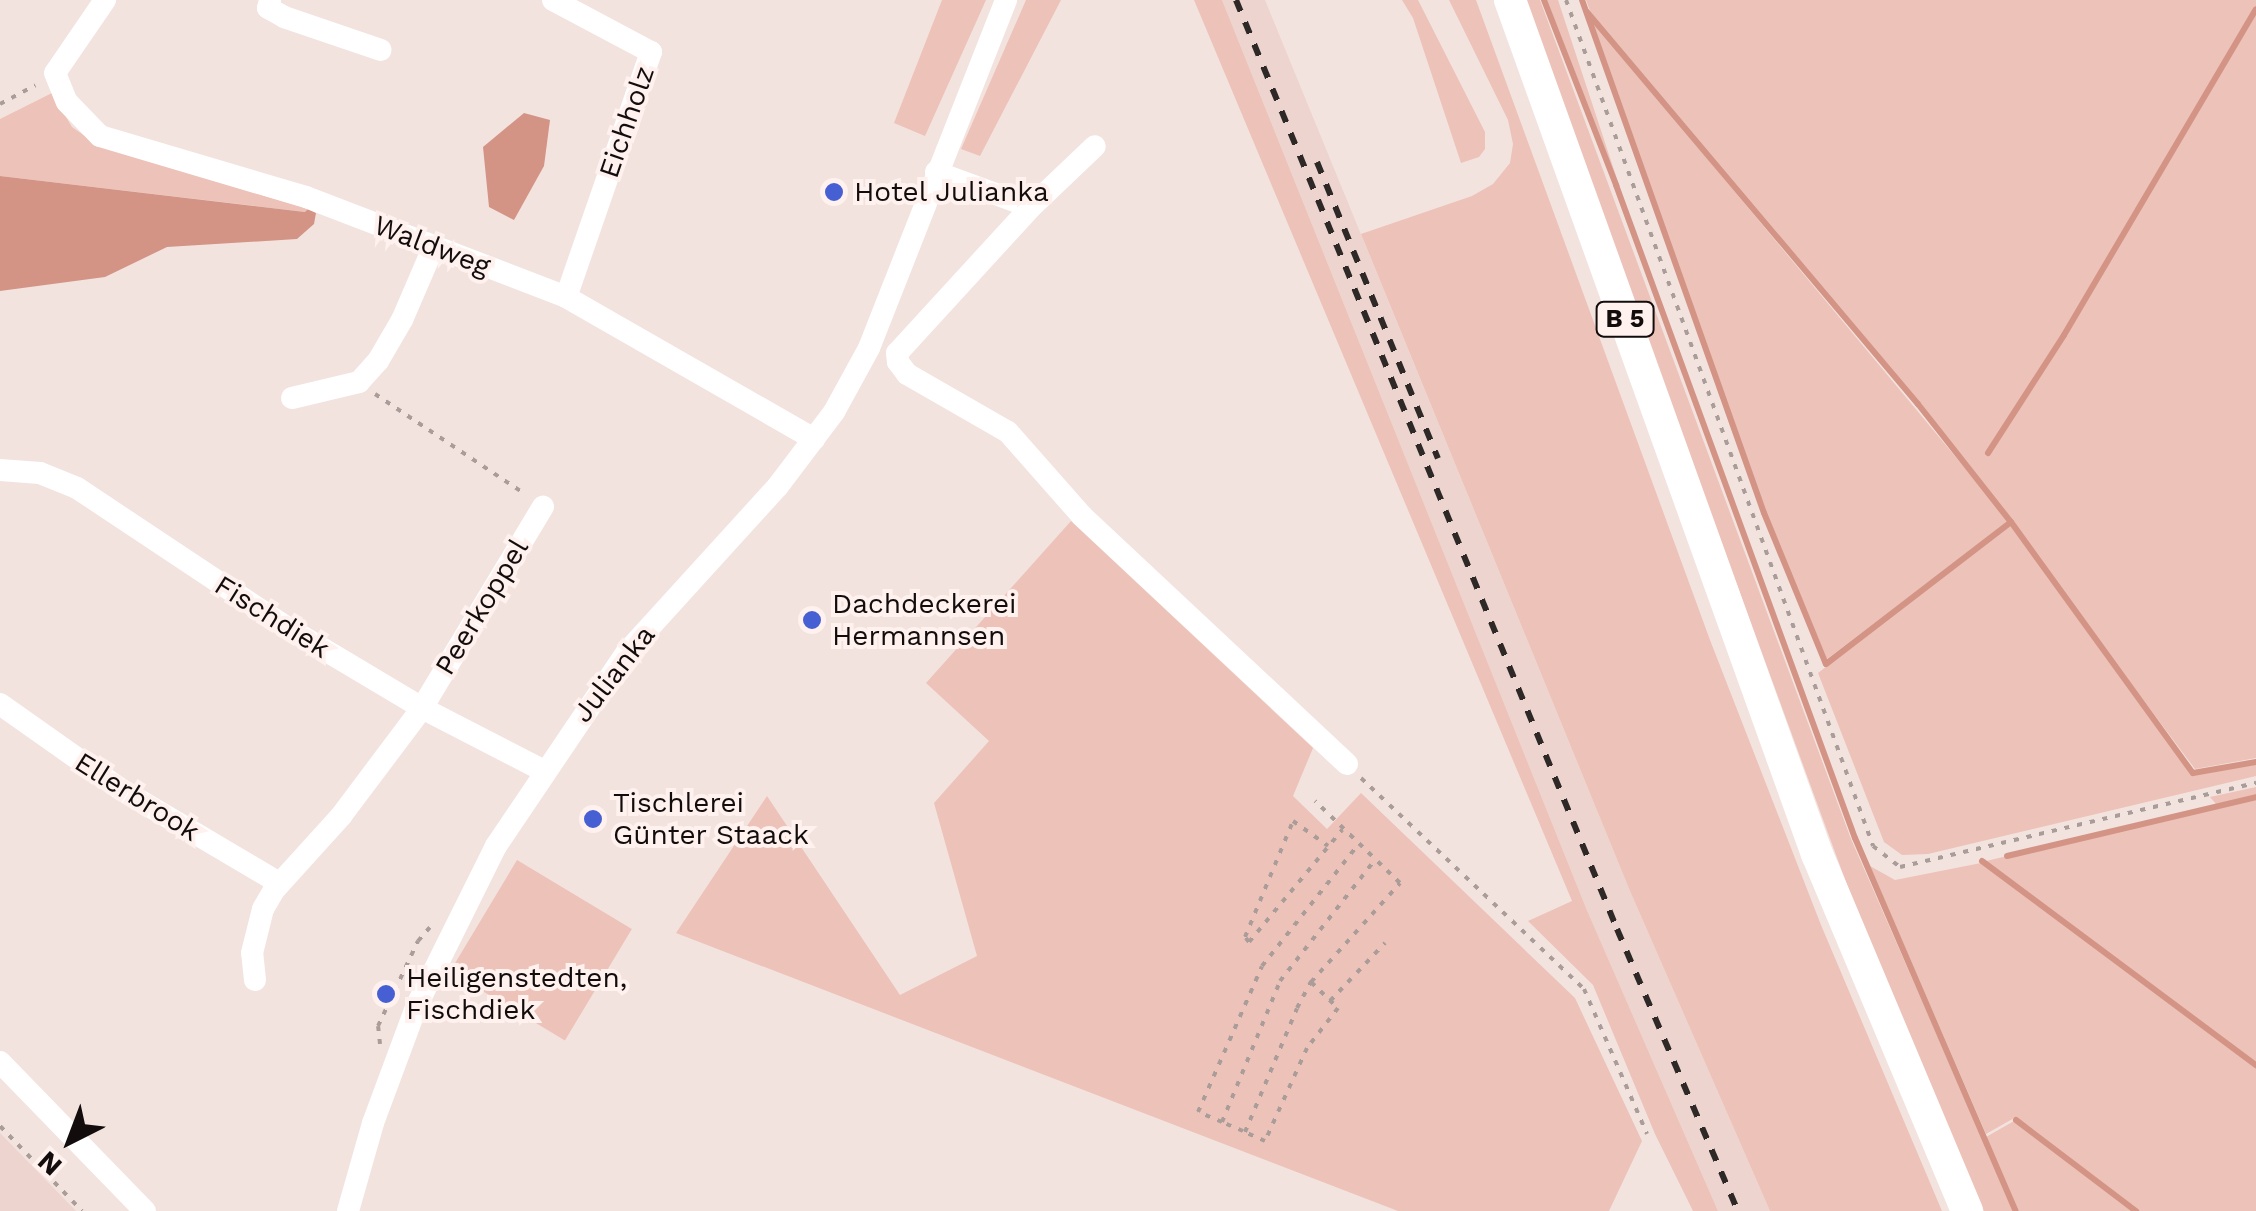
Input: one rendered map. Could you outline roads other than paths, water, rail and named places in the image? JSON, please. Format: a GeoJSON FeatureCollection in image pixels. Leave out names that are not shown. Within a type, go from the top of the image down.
{"type":"FeatureCollection","features":[{"type":"Feature","properties":{"kind":"highway","name":"B 5"},"geometry":{"type":"LineString","coordinates":[[1510,0],[1770,732],[1896,1051],[1967,1211]]}},
{"type":"Feature","properties":{"kind":"street","name":"Waldweg"},"geometry":{"type":"LineString","coordinates":[[105,0],[55,73],[68,102],[100,136],[290,192],[566,297],[814,439]]}},
{"type":"Feature","properties":{"kind":"street"},"geometry":{"type":"LineString","coordinates":[[270,0],[268,8],[284,18],[381,50]]}},
{"type":"Feature","properties":{"kind":"street","name":"Eichholz"},"geometry":{"type":"LineString","coordinates":[[553,0],[651,52],[566,297]]}},
{"type":"Feature","properties":{"kind":"street","name":"Julianka"},"geometry":{"type":"LineString","coordinates":[[348,1211],[372,1124],[417,1006],[481,874],[544,771],[627,652],[778,486],[814,439],[869,348],[1006,0]]}},
{"type":"Feature","properties":{"kind":"street"},"geometry":{"type":"LineString","coordinates":[[1095,146],[1032,206],[897,353],[898,362],[907,374],[1008,432],[1082,516],[1347,764]]}},
{"type":"Feature","properties":{"kind":"street"},"geometry":{"type":"LineString","coordinates":[[936,172],[1032,206]]}},
{"type":"Feature","properties":{"kind":"street"},"geometry":{"type":"LineString","coordinates":[[292,398],[359,382],[378,362],[402,320],[434,248]]}},
{"type":"Feature","properties":{"kind":"street","name":"Fischdiek"},"geometry":{"type":"LineString","coordinates":[[0,470],[40,473],[77,488],[247,603],[422,708],[544,771]]}},
{"type":"Feature","properties":{"kind":"street","name":"Peerkoppel"},"geometry":{"type":"LineString","coordinates":[[422,708],[543,506]]}},
{"type":"Feature","properties":{"kind":"street","name":"Ellerbrook"},"geometry":{"type":"LineString","coordinates":[[0,704],[122,790],[279,883]]}},
{"type":"Feature","properties":{"kind":"street"},"geometry":{"type":"LineString","coordinates":[[255,980],[252,953],[260,920],[279,883],[341,816],[422,708]]}},
{"type":"Feature","properties":{"kind":"street"},"geometry":{"type":"LineString","coordinates":[[0,1062],[144,1211]]}},
{"type":"Feature","properties":{"kind":"waterway"},"geometry":{"type":"LineString","coordinates":[[1544,0],[1616,185],[1855,838],[2016,1211]]}},
{"type":"Feature","properties":{"kind":"waterway"},"geometry":{"type":"LineString","coordinates":[[1582,0],[1764,513],[1826,664],[2011,522]]}},
{"type":"Feature","properties":{"kind":"waterway"},"geometry":{"type":"LineString","coordinates":[[1988,453],[2064,335],[2256,9]]}},
{"type":"Feature","properties":{"kind":"waterway"},"geometry":{"type":"LineString","coordinates":[[1587,12],[1918,404],[2011,522],[2193,773],[2256,762]]}},
{"type":"Feature","properties":{"kind":"waterway"},"geometry":{"type":"LineString","coordinates":[[2007,856],[2256,797]]}},
{"type":"Feature","properties":{"kind":"waterway"},"geometry":{"type":"LineString","coordinates":[[1982,861],[2256,1065]]}},
{"type":"Feature","properties":{"kind":"waterway"},"geometry":{"type":"LineString","coordinates":[[2016,1120],[2136,1211]]}},
{"type":"Feature","properties":{"kind":"railway"},"geometry":{"type":"LineString","coordinates":[[1236,0],[1617,929],[1738,1211]]}},
{"type":"Feature","properties":{"kind":"railway"},"geometry":{"type":"LineString","coordinates":[[1317,162],[1438,458]]}},
{"type":"Feature","properties":{"kind":"place","name":"Hotel Julianka"},"geometry":{"type":"Point","coordinates":[834,192]}},
{"type":"Feature","properties":{"kind":"place","name":"Dachdeckerei Hermannsen"},"geometry":{"type":"Point","coordinates":[812,620]}},
{"type":"Feature","properties":{"kind":"place","name":"Tischlerei Günter Staack"},"geometry":{"type":"Point","coordinates":[593,819]}},
{"type":"Feature","properties":{"kind":"place","name":"Heiligenstedten, Fischdiek"},"geometry":{"type":"Point","coordinates":[386,994]}}]}
